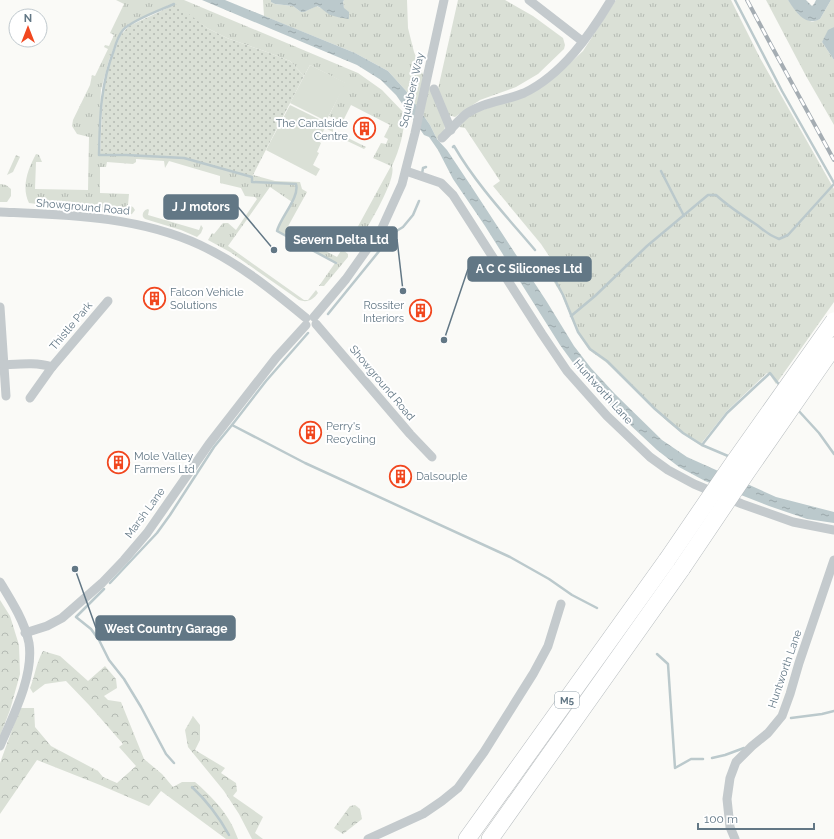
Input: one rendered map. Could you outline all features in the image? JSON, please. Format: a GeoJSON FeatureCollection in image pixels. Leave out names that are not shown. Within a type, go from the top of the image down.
{"type":"FeatureCollection","features":[{"type":"Feature","properties":{"kind":"highway","name":"M5"},"geometry":{"type":"LineString","coordinates":[[490,839],[674,564],[732,465],[834,321]]}},
{"type":"Feature","properties":{"kind":"highway","name":"M5"},"geometry":{"type":"LineString","coordinates":[[467,839],[674,564],[746,473],[834,346]]}},
{"type":"Feature","properties":{"kind":"street","name":"Squibbers Way"},"geometry":{"type":"LineString","coordinates":[[402,184],[423,99],[444,0]]}},
{"type":"Feature","properties":{"kind":"street"},"geometry":{"type":"LineString","coordinates":[[529,0],[582,42]]}},
{"type":"Feature","properties":{"kind":"street"},"geometry":{"type":"LineString","coordinates":[[442,138],[466,114],[495,101],[523,93],[544,81],[556,71],[582,42],[599,20],[611,0]]}},
{"type":"Feature","properties":{"kind":"street"},"geometry":{"type":"LineString","coordinates":[[434,89],[451,130]]}},
{"type":"Feature","properties":{"kind":"street","name":"Huntworth Lane"},"geometry":{"type":"LineString","coordinates":[[406,171],[441,183],[453,196],[567,371],[607,416],[650,457],[668,470],[694,484],[742,504],[793,522],[834,530]]}},
{"type":"Feature","properties":{"kind":"street","name":"Marsh Lane"},"geometry":{"type":"LineString","coordinates":[[25,633],[47,626],[62,618],[102,583],[124,560],[146,533],[209,444],[276,358],[346,279],[382,228],[402,184]]}},
{"type":"Feature","properties":{"kind":"street","name":"Showground Road"},"geometry":{"type":"LineString","coordinates":[[0,212],[77,216],[124,221],[169,233],[201,246],[220,256],[273,292],[310,321],[432,457]]}},
{"type":"Feature","properties":{"kind":"street","name":"Thistle Park"},"geometry":{"type":"LineString","coordinates":[[30,398],[52,367],[108,301]]}},
{"type":"Feature","properties":{"kind":"street"},"geometry":{"type":"LineString","coordinates":[[0,307],[6,396]]}},
{"type":"Feature","properties":{"kind":"street","name":"Thistle Park"},"geometry":{"type":"LineString","coordinates":[[4,365],[27,363],[44,364],[52,367]]}},
{"type":"Feature","properties":{"kind":"street","name":"Huntworth Lane"},"geometry":{"type":"LineString","coordinates":[[735,839],[730,827],[727,799],[730,778],[736,762],[768,733],[782,716],[834,560]]}},
{"type":"Feature","properties":{"kind":"street"},"geometry":{"type":"LineString","coordinates":[[0,746],[23,690],[29,658],[28,642],[19,615],[1,585]]}},
{"type":"Feature","properties":{"kind":"street"},"geometry":{"type":"LineString","coordinates":[[368,839],[423,814],[458,788],[484,752],[533,674],[548,646],[561,604]]}},
{"type":"Feature","properties":{"kind":"green space"},"geometry":{"type":"Polygon","coordinates":[[[116,0],[184,0],[358,73],[382,90],[405,114],[404,127],[392,166],[390,182],[359,242],[356,243],[350,241],[391,166],[373,158],[381,143],[386,144],[388,139],[384,137],[390,125],[351,105],[342,123],[329,116],[345,83],[310,65],[304,76],[290,61],[227,38],[207,28],[173,3],[127,25],[118,37],[109,60],[101,90],[98,155],[184,158],[252,177],[253,175],[275,181],[300,182],[302,189],[307,192],[286,230],[337,257],[342,249],[348,254],[348,257],[324,286],[319,286],[335,263],[277,231],[292,202],[270,187],[228,246],[304,300],[308,300],[316,290],[318,293],[312,299],[307,301],[299,300],[230,252],[208,240],[212,233],[214,234],[223,223],[228,223],[236,230],[257,199],[255,197],[245,196],[241,188],[220,183],[220,176],[169,161],[165,168],[164,161],[136,159],[136,162],[133,164],[107,162],[106,167],[100,167],[100,193],[129,194],[128,205],[133,207],[135,210],[132,214],[129,215],[29,203],[26,191],[26,178],[36,154],[39,155],[42,162],[36,162],[35,189],[88,190],[89,137],[77,134],[72,126],[73,120],[90,85],[92,75],[95,76],[108,49],[104,47],[105,45],[109,46],[114,35],[110,33],[124,4],[116,0]]]}},
{"type":"Feature","properties":{"kind":"green space"},"geometry":{"type":"Polygon","coordinates":[[[263,0],[271,0],[271,2],[275,4],[293,6],[301,12],[316,6],[337,16],[344,8],[344,0],[407,0],[408,28],[414,52],[424,77],[436,97],[445,126],[444,132],[437,139],[430,125],[407,92],[388,71],[355,53],[264,16],[263,0]]]}},
{"type":"Feature","properties":{"kind":"green space"},"geometry":{"type":"Polygon","coordinates":[[[458,0],[505,0],[533,16],[563,38],[565,45],[564,49],[538,74],[516,87],[480,100],[455,117],[448,115],[438,89],[458,0]]]}},
{"type":"Feature","properties":{"kind":"green space"},"geometry":{"type":"Polygon","coordinates":[[[616,0],[731,0],[760,58],[834,189],[834,302],[776,384],[767,373],[727,411],[700,445],[668,422],[607,363],[589,350],[581,338],[562,295],[552,279],[561,274],[541,244],[493,186],[500,181],[465,128],[459,127],[471,114],[534,92],[552,80],[583,51],[616,0]]]}},
{"type":"Feature","properties":{"kind":"green space"},"geometry":{"type":"Polygon","coordinates":[[[766,0],[788,0],[799,15],[812,22],[820,19],[831,0],[834,0],[834,27],[822,42],[834,60],[834,125],[806,76],[766,0]]]}},
{"type":"Feature","properties":{"kind":"green space"},"geometry":{"type":"Polygon","coordinates":[[[176,4],[207,28],[227,38],[290,61],[304,76],[252,177],[184,158],[100,155],[103,93],[107,72],[120,36],[129,26],[176,4]]]}},
{"type":"Feature","properties":{"kind":"green space"},"geometry":{"type":"Polygon","coordinates":[[[310,65],[346,83],[326,121],[290,103],[310,65]]]}},
{"type":"Feature","properties":{"kind":"green space"},"geometry":{"type":"Polygon","coordinates":[[[290,105],[333,126],[333,132],[325,128],[318,141],[321,143],[317,152],[319,153],[313,165],[320,169],[316,176],[266,150],[290,105]]]}},
{"type":"Feature","properties":{"kind":"green space"},"geometry":{"type":"Polygon","coordinates":[[[342,135],[366,147],[364,149],[343,139],[342,135]]]}},
{"type":"Feature","properties":{"kind":"green space"},"geometry":{"type":"Polygon","coordinates":[[[16,155],[20,157],[13,172],[7,175],[16,155]]]}},
{"type":"Feature","properties":{"kind":"green space"},"geometry":{"type":"Polygon","coordinates":[[[0,184],[6,185],[11,189],[11,196],[7,202],[0,202],[0,184]]]}},
{"type":"Feature","properties":{"kind":"green space"},"geometry":{"type":"Polygon","coordinates":[[[148,209],[148,215],[199,230],[201,225],[203,228],[197,237],[181,230],[145,219],[143,217],[143,213],[148,209]]]}},
{"type":"Feature","properties":{"kind":"green space"},"geometry":{"type":"Polygon","coordinates":[[[0,600],[10,616],[19,645],[20,674],[10,710],[0,736],[0,600]]]}},
{"type":"Feature","properties":{"kind":"green space"},"geometry":{"type":"Polygon","coordinates":[[[43,651],[60,656],[88,681],[105,666],[116,679],[117,688],[104,696],[108,700],[121,702],[144,759],[162,774],[173,787],[182,782],[195,782],[220,807],[232,825],[238,839],[226,839],[161,791],[149,806],[37,760],[0,814],[0,763],[20,708],[34,708],[35,727],[51,746],[98,771],[103,777],[117,783],[136,766],[119,747],[123,744],[66,681],[45,684],[33,693],[30,688],[43,651]]]}},
{"type":"Feature","properties":{"kind":"green space"},"geometry":{"type":"Polygon","coordinates":[[[193,716],[200,725],[200,740],[195,750],[225,768],[221,773],[236,783],[237,791],[233,796],[263,817],[255,833],[263,839],[252,839],[239,814],[224,791],[188,747],[185,730],[193,716]]]}},
{"type":"Feature","properties":{"kind":"green space"},"geometry":{"type":"Polygon","coordinates":[[[355,805],[360,809],[362,819],[343,834],[334,828],[350,806],[355,805]]]}},
{"type":"Feature","properties":{"kind":"water"},"geometry":{"type":"Polygon","coordinates":[[[202,0],[225,0],[355,53],[388,71],[407,92],[430,125],[437,139],[447,150],[547,302],[574,346],[591,368],[615,394],[662,440],[687,457],[776,497],[834,512],[834,523],[807,519],[705,481],[679,467],[657,450],[612,408],[579,371],[560,345],[485,226],[453,179],[438,150],[429,137],[424,135],[396,95],[381,80],[357,65],[202,0]]]}},
{"type":"Feature","properties":{"kind":"water"},"geometry":{"type":"Polygon","coordinates":[[[271,0],[344,0],[344,8],[349,12],[349,19],[330,15],[317,6],[301,12],[293,6],[275,4],[271,2],[271,0]]]}},
{"type":"Feature","properties":{"kind":"water"},"geometry":{"type":"Polygon","coordinates":[[[788,0],[806,0],[812,6],[816,0],[831,0],[820,19],[810,21],[801,17],[788,0]]]}},
{"type":"Feature","properties":{"kind":"water"},"geometry":{"type":"Polygon","coordinates":[[[834,27],[834,60],[822,42],[828,30],[834,27]]]}},
{"type":"Feature","properties":{"kind":"waterway"},"geometry":{"type":"LineString","coordinates":[[735,0],[782,91],[834,183]]}},
{"type":"Feature","properties":{"kind":"waterway"},"geometry":{"type":"LineString","coordinates":[[99,155],[100,115],[103,89],[109,63],[118,37],[127,26],[174,4]]}},
{"type":"Feature","properties":{"kind":"waterway"},"geometry":{"type":"LineString","coordinates":[[453,147],[454,146],[482,187],[535,250]]}},
{"type":"Feature","properties":{"kind":"waterway"},"geometry":{"type":"LineString","coordinates":[[100,155],[184,158],[252,177],[252,182],[296,184],[293,201],[277,231],[336,263]]}},
{"type":"Feature","properties":{"kind":"waterway"},"geometry":{"type":"LineString","coordinates":[[422,174],[423,168],[426,167]]}},
{"type":"Feature","properties":{"kind":"waterway"},"geometry":{"type":"LineString","coordinates":[[661,171],[684,216]]}},
{"type":"Feature","properties":{"kind":"waterway"},"geometry":{"type":"LineString","coordinates":[[571,316],[595,296],[647,246],[708,195],[716,195],[767,233],[779,239],[788,235],[834,184]]}},
{"type":"Feature","properties":{"kind":"waterway"},"geometry":{"type":"LineString","coordinates":[[328,314],[380,250],[390,235],[403,227],[413,215],[419,201]]}},
{"type":"Feature","properties":{"kind":"waterway"},"geometry":{"type":"LineString","coordinates":[[554,278],[563,295],[578,332],[590,349],[607,361],[655,409],[683,433],[702,445],[728,456]]}},
{"type":"Feature","properties":{"kind":"waterway"},"geometry":{"type":"LineString","coordinates":[[232,425],[266,381],[308,333]]}},
{"type":"Feature","properties":{"kind":"waterway"},"geometry":{"type":"LineString","coordinates":[[702,445],[727,413],[770,373],[781,387]]}},
{"type":"Feature","properties":{"kind":"waterway"},"geometry":{"type":"LineString","coordinates":[[797,409],[819,433],[834,454]]}},
{"type":"Feature","properties":{"kind":"waterway"},"geometry":{"type":"LineString","coordinates":[[110,583],[157,533],[214,447],[232,425],[305,463],[510,557],[549,579],[572,595],[597,608]]}},
{"type":"Feature","properties":{"kind":"waterway"},"geometry":{"type":"LineString","coordinates":[[104,589],[76,617],[91,629],[99,640],[109,660],[124,679],[141,707],[166,754],[174,763]]}},
{"type":"Feature","properties":{"kind":"waterway"},"geometry":{"type":"LineString","coordinates":[[657,654],[668,664],[675,768],[691,759],[703,759]]}},
{"type":"Feature","properties":{"kind":"waterway"},"geometry":{"type":"LineString","coordinates":[[791,718],[834,711]]}},
{"type":"Feature","properties":{"kind":"waterway"},"geometry":{"type":"LineString","coordinates":[[712,758],[744,748]]}},
{"type":"Feature","properties":{"kind":"waterway"},"geometry":{"type":"LineString","coordinates":[[192,787],[203,798],[229,835]]}},
{"type":"Feature","properties":{"kind":"railway"},"geometry":{"type":"LineString","coordinates":[[747,0],[834,160]]}},
{"type":"Feature","properties":{"kind":"place","name":"The Canalside Centre"},"geometry":{"type":"Point","coordinates":[364,129]}},
{"type":"Feature","properties":{"kind":"place","name":"J J motors"},"geometry":{"type":"Point","coordinates":[274,250]}},
{"type":"Feature","properties":{"kind":"place","name":"Severn Delta Ltd"},"geometry":{"type":"Point","coordinates":[403,291]}},
{"type":"Feature","properties":{"kind":"place","name":"Falcon Vehicle Solutions"},"geometry":{"type":"Point","coordinates":[155,298]}},
{"type":"Feature","properties":{"kind":"place","name":"Rossiter Interiors"},"geometry":{"type":"Point","coordinates":[420,311]}},
{"type":"Feature","properties":{"kind":"place","name":"A C C Silicones Ltd"},"geometry":{"type":"Point","coordinates":[444,340]}},
{"type":"Feature","properties":{"kind":"place","name":"Perry's Recycling"},"geometry":{"type":"Point","coordinates":[311,432]}},
{"type":"Feature","properties":{"kind":"place","name":"Mole Valley Farmers Ltd"},"geometry":{"type":"Point","coordinates":[119,462]}},
{"type":"Feature","properties":{"kind":"place","name":"Dalsouple"},"geometry":{"type":"Point","coordinates":[401,476]}},
{"type":"Feature","properties":{"kind":"place","name":"West Country Garage"},"geometry":{"type":"Point","coordinates":[75,569]}}]}
